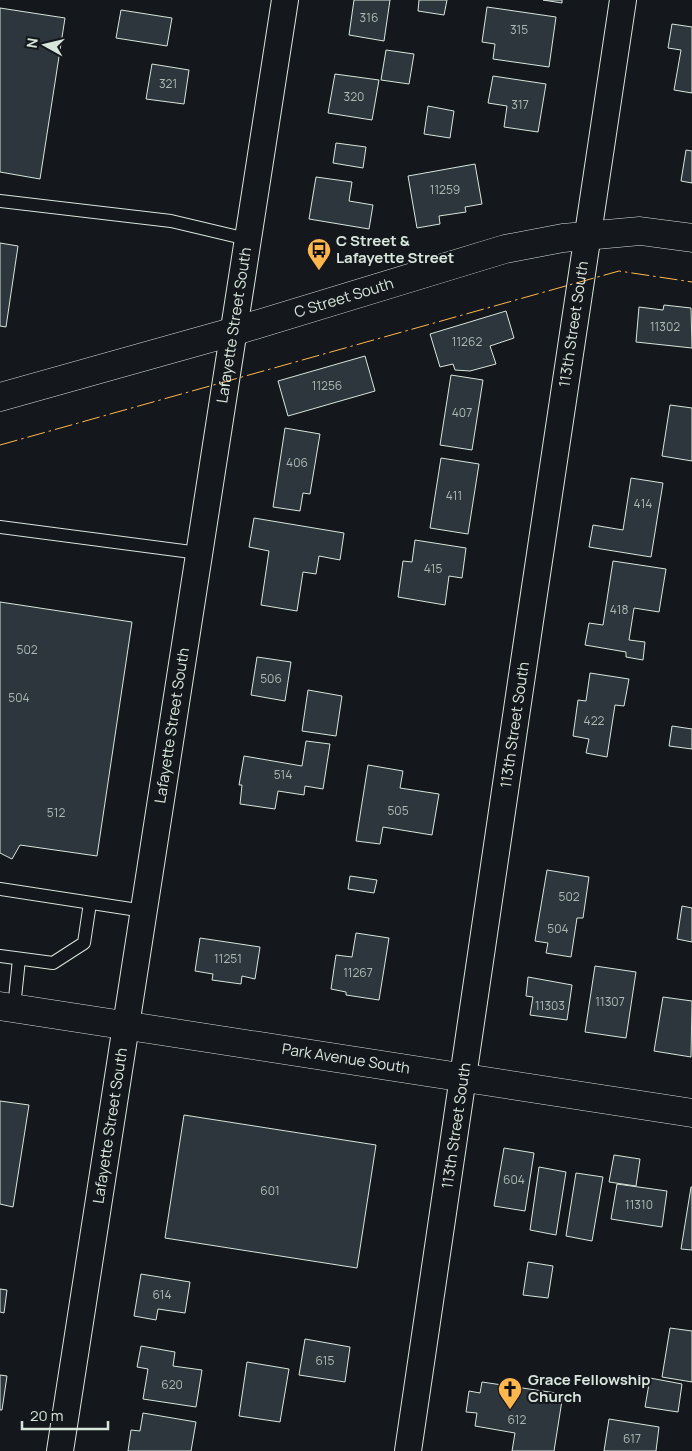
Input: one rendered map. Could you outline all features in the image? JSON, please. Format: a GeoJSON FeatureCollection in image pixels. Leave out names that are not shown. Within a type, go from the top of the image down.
{"type":"FeatureCollection","features":[{"type":"Feature","properties":{"kind":"main road","name":"C Street South"},"geometry":{"type":"LineString","coordinates":[[0,397],[232,332],[505,249],[563,238],[640,231],[692,238]]}},
{"type":"Feature","properties":{"kind":"main road","name":"Park Avenue South"},"geometry":{"type":"LineString","coordinates":[[7,1007],[465,1076],[692,1114]]}},
{"type":"Feature","properties":{"kind":"street","name":"Lafayette Street South"},"geometry":{"type":"LineString","coordinates":[[60,1451],[232,332],[285,0]]}},
{"type":"Feature","properties":{"kind":"street","name":"113th Street South"},"geometry":{"type":"LineString","coordinates":[[408,1451],[623,0]]}},
{"type":"Feature","properties":{"kind":"lane"},"geometry":{"type":"LineString","coordinates":[[0,201],[171,221],[247,239]]}},
{"type":"Feature","properties":{"kind":"lane"},"geometry":{"type":"LineString","coordinates":[[0,527],[199,552]]}},
{"type":"Feature","properties":{"kind":"lane"},"geometry":{"type":"LineString","coordinates":[[0,889],[144,911]]}},
{"type":"Feature","properties":{"kind":"lane"},"geometry":{"type":"LineString","coordinates":[[0,956],[53,963],[84,943],[90,903]]}},
{"type":"Feature","properties":{"kind":"lane"},"geometry":{"type":"LineString","coordinates":[[7,1007],[19,959]]}},
{"type":"Feature","properties":{"kind":"building"},"geometry":{"type":"Polygon","coordinates":[[[354,0],[390,0],[384,41],[349,35],[354,0]]]}},
{"type":"Feature","properties":{"kind":"building"},"geometry":{"type":"Polygon","coordinates":[[[419,0],[447,0],[444,15],[418,11],[419,0]]]}},
{"type":"Feature","properties":{"kind":"building"},"geometry":{"type":"Polygon","coordinates":[[[543,0],[562,0],[562,3],[543,0]]]}},
{"type":"Feature","properties":{"kind":"building"},"geometry":{"type":"Polygon","coordinates":[[[487,7],[556,17],[549,67],[493,59],[495,44],[482,42],[487,7]]]}},
{"type":"Feature","properties":{"kind":"building"},"geometry":{"type":"Polygon","coordinates":[[[0,8],[65,18],[40,179],[0,172],[0,8]]]}},
{"type":"Feature","properties":{"kind":"building"},"geometry":{"type":"Polygon","coordinates":[[[121,10],[172,18],[167,46],[116,38],[121,10]]]}},
{"type":"Feature","properties":{"kind":"building"},"geometry":{"type":"Polygon","coordinates":[[[672,24],[692,27],[692,93],[674,90],[681,50],[668,48],[672,24]]]}},
{"type":"Feature","properties":{"kind":"building"},"geometry":{"type":"Polygon","coordinates":[[[386,50],[414,54],[409,84],[381,80],[386,50]]]}},
{"type":"Feature","properties":{"kind":"building"},"geometry":{"type":"Polygon","coordinates":[[[152,64],[189,70],[184,104],[146,99],[152,64]]]}},
{"type":"Feature","properties":{"kind":"building"},"geometry":{"type":"Polygon","coordinates":[[[335,74],[379,80],[372,120],[328,113],[335,74]]]}},
{"type":"Feature","properties":{"kind":"building"},"geometry":{"type":"Polygon","coordinates":[[[493,76],[546,84],[538,132],[504,127],[507,106],[488,103],[493,76]]]}},
{"type":"Feature","properties":{"kind":"building"},"geometry":{"type":"Polygon","coordinates":[[[428,106],[454,111],[450,138],[424,134],[428,106]]]}},
{"type":"Feature","properties":{"kind":"building"},"geometry":{"type":"Polygon","coordinates":[[[336,143],[366,147],[363,168],[333,163],[336,143]]]}},
{"type":"Feature","properties":{"kind":"building"},"geometry":{"type":"Polygon","coordinates":[[[686,150],[692,151],[692,183],[681,181],[686,150]]]}},
{"type":"Feature","properties":{"kind":"building"},"geometry":{"type":"Polygon","coordinates":[[[475,164],[482,204],[465,207],[466,212],[439,216],[440,224],[417,228],[408,176],[475,164]]]}},
{"type":"Feature","properties":{"kind":"building"},"geometry":{"type":"Polygon","coordinates":[[[316,177],[352,182],[349,201],[373,205],[369,229],[309,219],[316,177]]]}},
{"type":"Feature","properties":{"kind":"building"},"geometry":{"type":"Polygon","coordinates":[[[0,243],[18,246],[6,327],[0,326],[0,243]]]}},
{"type":"Feature","properties":{"kind":"building"},"geometry":{"type":"Polygon","coordinates":[[[664,305],[691,308],[692,348],[636,342],[639,307],[663,310],[664,305]]]}},
{"type":"Feature","properties":{"kind":"building"},"geometry":{"type":"Polygon","coordinates":[[[506,311],[514,338],[490,346],[496,364],[470,371],[455,370],[453,364],[440,367],[430,334],[506,311]]]}},
{"type":"Feature","properties":{"kind":"building"},"geometry":{"type":"Polygon","coordinates":[[[365,356],[375,391],[288,416],[278,381],[365,356]]]}},
{"type":"Feature","properties":{"kind":"building"},"geometry":{"type":"Polygon","coordinates":[[[451,375],[483,380],[472,450],[440,445],[451,375]]]}},
{"type":"Feature","properties":{"kind":"building"},"geometry":{"type":"Polygon","coordinates":[[[670,405],[692,408],[692,461],[662,456],[670,405]]]}},
{"type":"Feature","properties":{"kind":"building"},"geometry":{"type":"Polygon","coordinates":[[[285,428],[320,434],[310,494],[303,493],[300,511],[273,507],[285,428]]]}},
{"type":"Feature","properties":{"kind":"building"},"geometry":{"type":"Polygon","coordinates":[[[441,458],[479,464],[468,534],[430,528],[441,458]]]}},
{"type":"Feature","properties":{"kind":"building"},"geometry":{"type":"Polygon","coordinates":[[[631,478],[663,483],[651,557],[589,547],[593,525],[623,530],[631,478]]]}},
{"type":"Feature","properties":{"kind":"building"},"geometry":{"type":"Polygon","coordinates":[[[254,518],[344,533],[340,560],[319,556],[316,574],[303,572],[297,611],[261,605],[269,551],[249,547],[254,518]]]}},
{"type":"Feature","properties":{"kind":"building"},"geometry":{"type":"Polygon","coordinates":[[[415,540],[466,548],[462,578],[449,576],[445,605],[398,597],[403,561],[412,562],[415,540]]]}},
{"type":"Feature","properties":{"kind":"building"},"geometry":{"type":"Polygon","coordinates":[[[613,561],[666,569],[659,612],[634,608],[629,640],[645,642],[643,660],[626,657],[626,652],[585,645],[589,623],[603,625],[613,561]]]}},
{"type":"Feature","properties":{"kind":"building"},"geometry":{"type":"Polygon","coordinates":[[[0,602],[132,622],[97,856],[20,845],[12,859],[0,853],[0,602]]]}},
{"type":"Feature","properties":{"kind":"building"},"geometry":{"type":"Polygon","coordinates":[[[257,657],[291,662],[285,701],[251,695],[257,657]]]}},
{"type":"Feature","properties":{"kind":"building"},"geometry":{"type":"Polygon","coordinates":[[[590,673],[629,679],[624,706],[615,705],[607,757],[586,753],[589,739],[573,736],[578,700],[586,701],[590,673]]]}},
{"type":"Feature","properties":{"kind":"building"},"geometry":{"type":"Polygon","coordinates":[[[308,690],[342,696],[336,736],[302,731],[308,690]]]}},
{"type":"Feature","properties":{"kind":"building"},"geometry":{"type":"Polygon","coordinates":[[[672,726],[692,729],[692,749],[669,746],[672,726]]]}},
{"type":"Feature","properties":{"kind":"building"},"geometry":{"type":"Polygon","coordinates":[[[306,741],[330,744],[323,789],[305,786],[304,795],[278,791],[275,809],[240,804],[242,785],[239,785],[244,756],[302,766],[306,741]]]}},
{"type":"Feature","properties":{"kind":"building"},"geometry":{"type":"Polygon","coordinates":[[[368,765],[403,771],[400,788],[439,794],[432,835],[383,827],[380,844],[356,841],[368,765]]]}},
{"type":"Feature","properties":{"kind":"building"},"geometry":{"type":"Polygon","coordinates":[[[547,870],[589,877],[583,918],[577,918],[571,957],[546,953],[548,943],[535,941],[547,870]]]}},
{"type":"Feature","properties":{"kind":"building"},"geometry":{"type":"Polygon","coordinates":[[[350,876],[377,880],[374,893],[348,889],[350,876]]]}},
{"type":"Feature","properties":{"kind":"building"},"geometry":{"type":"Polygon","coordinates":[[[682,906],[692,908],[692,942],[677,939],[682,906]]]}},
{"type":"Feature","properties":{"kind":"building"},"geometry":{"type":"Polygon","coordinates":[[[356,933],[389,938],[379,1000],[346,995],[346,992],[331,989],[336,955],[352,957],[356,933]]]}},
{"type":"Feature","properties":{"kind":"building"},"geometry":{"type":"Polygon","coordinates":[[[200,938],[260,947],[255,979],[242,976],[241,984],[212,980],[213,974],[195,971],[200,938]]]}},
{"type":"Feature","properties":{"kind":"building"},"geometry":{"type":"Polygon","coordinates":[[[595,966],[636,972],[626,1038],[585,1032],[595,966]]]}},
{"type":"Feature","properties":{"kind":"building"},"geometry":{"type":"Polygon","coordinates":[[[528,977],[572,985],[567,1020],[530,1015],[533,997],[526,996],[528,977]]]}},
{"type":"Feature","properties":{"kind":"building"},"geometry":{"type":"Polygon","coordinates":[[[663,997],[692,1001],[691,1057],[654,1051],[663,997]]]}},
{"type":"Feature","properties":{"kind":"building"},"geometry":{"type":"Polygon","coordinates":[[[0,1101],[29,1105],[13,1207],[0,1204],[0,1101]]]}},
{"type":"Feature","properties":{"kind":"building"},"geometry":{"type":"Polygon","coordinates":[[[184,1115],[376,1145],[357,1268],[165,1238],[184,1115]]]}},
{"type":"Feature","properties":{"kind":"building"},"geometry":{"type":"Polygon","coordinates":[[[504,1148],[534,1153],[525,1211],[494,1206],[504,1148]]]}},
{"type":"Feature","properties":{"kind":"building"},"geometry":{"type":"Polygon","coordinates":[[[614,1155],[640,1159],[636,1186],[609,1182],[614,1155]]]}},
{"type":"Feature","properties":{"kind":"building"},"geometry":{"type":"Polygon","coordinates":[[[539,1167],[566,1172],[556,1235],[530,1230],[539,1167]]]}},
{"type":"Feature","properties":{"kind":"building"},"geometry":{"type":"Polygon","coordinates":[[[576,1173],[603,1177],[592,1241],[566,1236],[576,1173]]]}},
{"type":"Feature","properties":{"kind":"building"},"geometry":{"type":"Polygon","coordinates":[[[617,1184],[667,1191],[662,1227],[611,1219],[617,1184]]]}},
{"type":"Feature","properties":{"kind":"building"},"geometry":{"type":"Polygon","coordinates":[[[692,1187],[692,1250],[681,1249],[692,1187]]]}},
{"type":"Feature","properties":{"kind":"building"},"geometry":{"type":"Polygon","coordinates":[[[528,1262],[553,1266],[548,1298],[523,1295],[528,1262]]]}},
{"type":"Feature","properties":{"kind":"building"},"geometry":{"type":"Polygon","coordinates":[[[141,1274],[190,1282],[185,1313],[158,1309],[156,1320],[134,1316],[141,1274]]]}},
{"type":"Feature","properties":{"kind":"building"},"geometry":{"type":"Polygon","coordinates":[[[0,1289],[7,1290],[4,1313],[0,1312],[0,1289]]]}},
{"type":"Feature","properties":{"kind":"building"},"geometry":{"type":"Polygon","coordinates":[[[670,1328],[692,1331],[692,1382],[662,1377],[670,1328]]]}},
{"type":"Feature","properties":{"kind":"building"},"geometry":{"type":"Polygon","coordinates":[[[305,1339],[350,1347],[345,1382],[299,1375],[305,1339]]]}},
{"type":"Feature","properties":{"kind":"building"},"geometry":{"type":"Polygon","coordinates":[[[141,1346],[175,1352],[173,1366],[202,1370],[196,1407],[143,1399],[148,1369],[137,1367],[141,1346]]]}},
{"type":"Feature","properties":{"kind":"building"},"geometry":{"type":"Polygon","coordinates":[[[247,1362],[289,1369],[280,1422],[239,1416],[247,1362]]]}},
{"type":"Feature","properties":{"kind":"building"},"geometry":{"type":"Polygon","coordinates":[[[0,1375],[7,1376],[2,1410],[0,1410],[0,1375]]]}},
{"type":"Feature","properties":{"kind":"building"},"geometry":{"type":"Polygon","coordinates":[[[650,1378],[682,1384],[678,1412],[645,1407],[650,1378]]]}},
{"type":"Feature","properties":{"kind":"building"},"geometry":{"type":"Polygon","coordinates":[[[482,1382],[563,1394],[554,1451],[512,1451],[515,1433],[475,1426],[477,1413],[466,1412],[469,1391],[480,1393],[482,1382]]]}},
{"type":"Feature","properties":{"kind":"building"},"geometry":{"type":"Polygon","coordinates":[[[143,1413],[196,1422],[191,1451],[128,1451],[131,1430],[140,1431],[143,1413]]]}},
{"type":"Feature","properties":{"kind":"building"},"geometry":{"type":"Polygon","coordinates":[[[609,1419],[659,1427],[656,1451],[604,1451],[609,1419]]]}},
{"type":"Feature","properties":{"kind":"power"},"geometry":{"type":"LineString","coordinates":[[0,445],[619,271],[692,282]]}},
{"type":"Feature","properties":{"kind":"place","name":"C Street & Lafayette Street"},"geometry":{"type":"Point","coordinates":[319,271]}},
{"type":"Feature","properties":{"kind":"place","name":"Grace Fellowship Church"},"geometry":{"type":"Point","coordinates":[510,1410]}}]}
